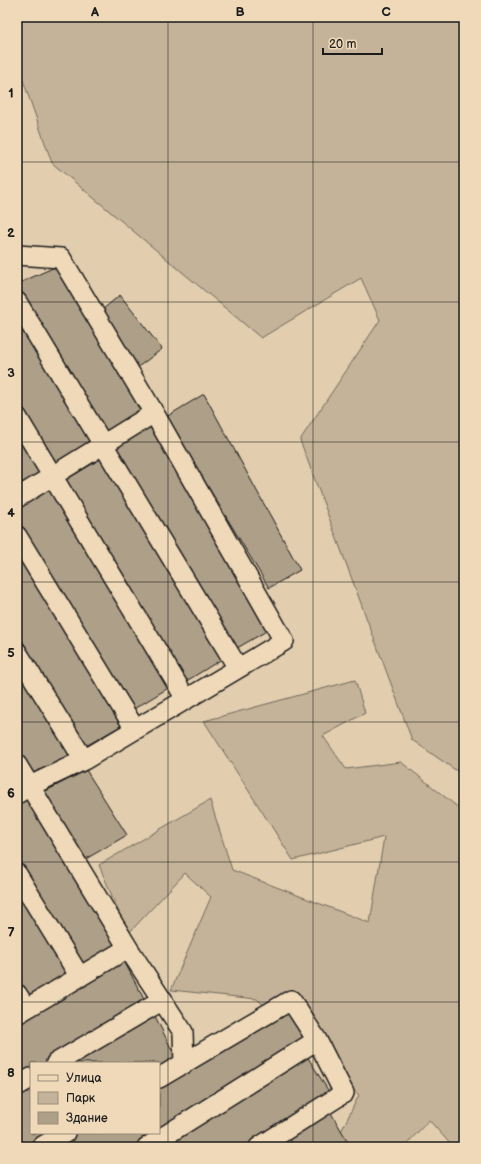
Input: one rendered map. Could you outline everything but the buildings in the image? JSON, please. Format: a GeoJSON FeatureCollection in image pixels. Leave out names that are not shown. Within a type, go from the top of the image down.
{"type":"FeatureCollection","features":[{"type":"Feature","properties":{"kind":"lane"},"geometry":{"type":"LineString","coordinates":[[17,255],[61,258],[154,413],[284,640],[84,760],[23,790]]}},
{"type":"Feature","properties":{"kind":"lane"},"geometry":{"type":"LineString","coordinates":[[17,302],[238,668]]}},
{"type":"Feature","properties":{"kind":"lane"},"geometry":{"type":"LineString","coordinates":[[17,498],[154,413]]}},
{"type":"Feature","properties":{"kind":"lane"},"geometry":{"type":"LineString","coordinates":[[17,417],[186,699]]}},
{"type":"Feature","properties":{"kind":"lane"},"geometry":{"type":"LineString","coordinates":[[17,536],[135,729]]}},
{"type":"Feature","properties":{"kind":"lane"},"geometry":{"type":"LineString","coordinates":[[17,652],[84,760]]}},
{"type":"Feature","properties":{"kind":"lane"},"geometry":{"type":"LineString","coordinates":[[17,765],[23,790],[183,1032],[184,1064]]}},
{"type":"Feature","properties":{"kind":"lane"},"geometry":{"type":"LineString","coordinates":[[17,874],[80,976]]}},
{"type":"Feature","properties":{"kind":"lane"},"geometry":{"type":"LineString","coordinates":[[20,1005],[80,976],[128,948]]}},
{"type":"Feature","properties":{"kind":"lane"},"geometry":{"type":"LineString","coordinates":[[58,1062],[163,1000]]}},
{"type":"Feature","properties":{"kind":"lane"},"geometry":{"type":"LineString","coordinates":[[160,1077],[291,1000],[318,1040],[344,1093],[280,1141],[259,1147]]}},
{"type":"Feature","properties":{"kind":"lane"},"geometry":{"type":"LineString","coordinates":[[147,1147],[318,1040]]}},
{"type":"Feature","properties":{"kind":"lane"},"geometry":{"type":"LineString","coordinates":[[17,1086],[30,1079]]}},
{"type":"Feature","properties":{"kind":"lane"},"geometry":{"type":"LineString","coordinates":[[41,1147],[63,1134]]}},
{"type":"Feature","properties":{"kind":"green space"},"geometry":{"type":"Polygon","coordinates":[[[17,17],[464,17],[464,776],[412,740],[300,440],[380,320],[361,278],[261,338],[52,163],[17,63],[17,17]]]}},
{"type":"Feature","properties":{"kind":"green space"},"geometry":{"type":"Polygon","coordinates":[[[355,680],[365,713],[323,736],[346,769],[401,762],[464,812],[464,1147],[453,1147],[429,1120],[404,1147],[338,1147],[335,1144],[359,1095],[257,999],[171,990],[211,897],[185,873],[128,934],[99,865],[210,800],[232,870],[370,923],[384,837],[293,860],[204,721],[355,680]]]}}]}
